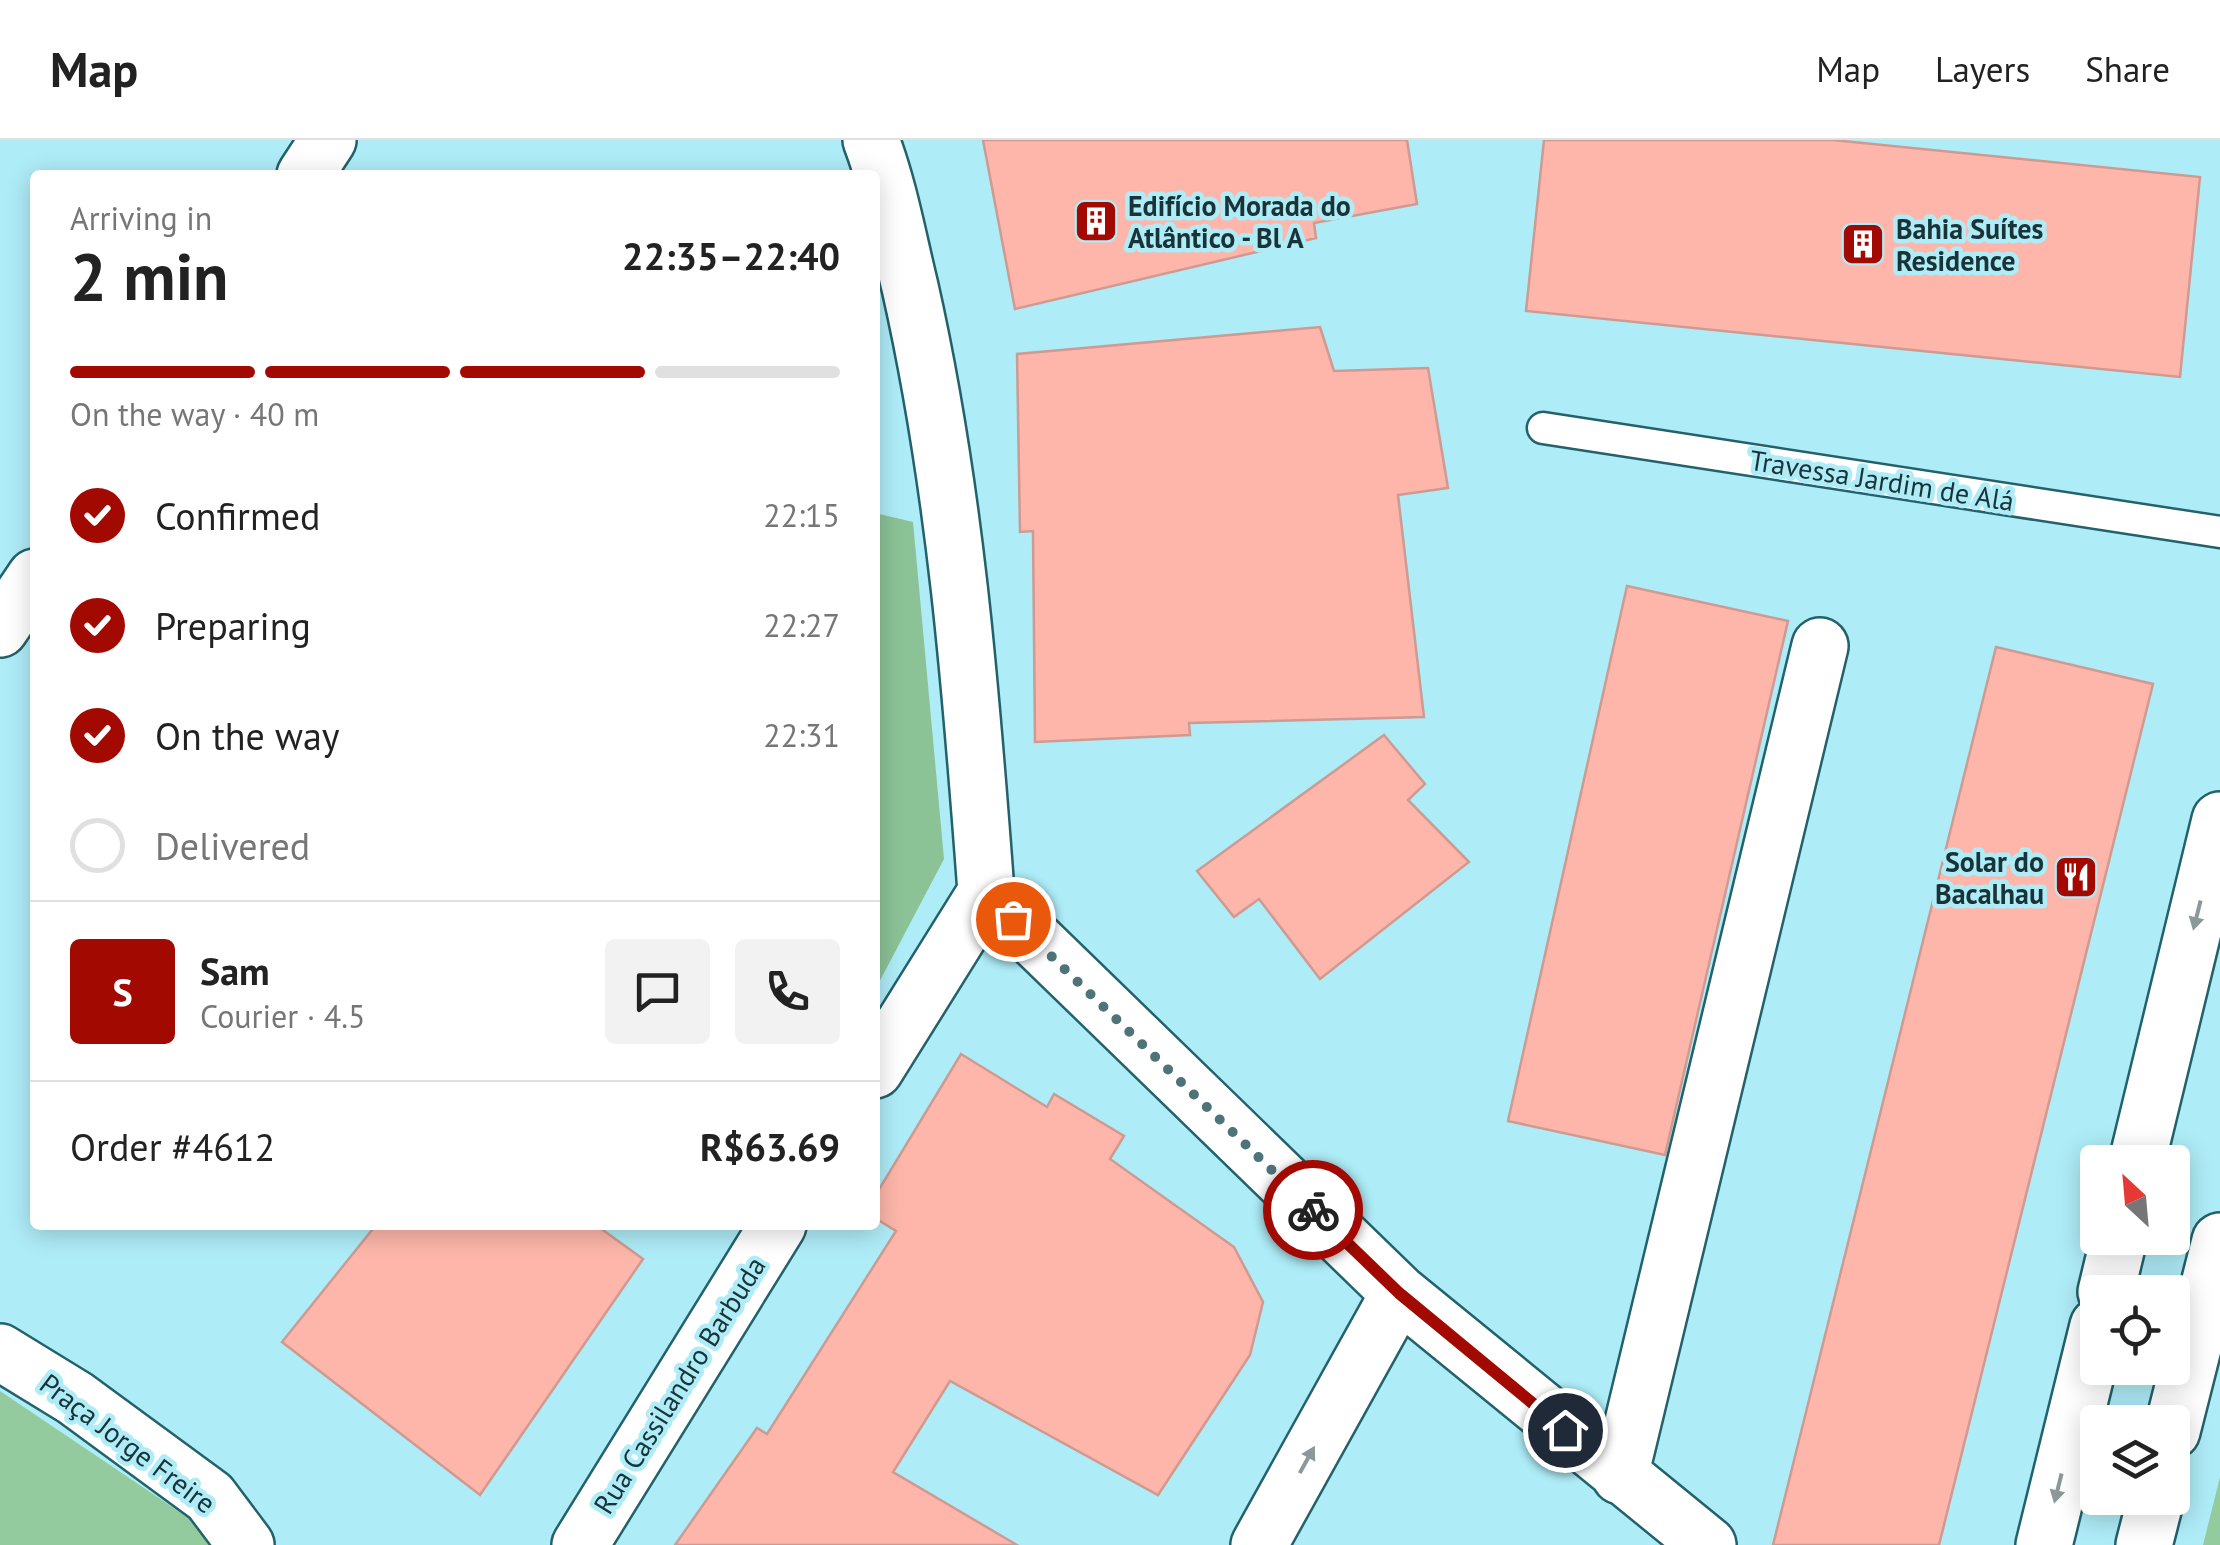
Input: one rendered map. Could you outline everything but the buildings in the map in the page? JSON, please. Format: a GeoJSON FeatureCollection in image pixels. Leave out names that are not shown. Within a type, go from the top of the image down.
{"type":"FeatureCollection","features":[{"type":"Feature","properties":{"kind":"street"},"geometry":{"type":"LineString","coordinates":[[308,170],[328,140]]}},
{"type":"Feature","properties":{"kind":"street"},"geometry":{"type":"LineString","coordinates":[[871,140],[882,169],[924,348],[965,609],[986,892],[880,1062]]}},
{"type":"Feature","properties":{"kind":"street"},"geometry":{"type":"LineString","coordinates":[[0,628],[30,584]]}},
{"type":"Feature","properties":{"kind":"street"},"geometry":{"type":"LineString","coordinates":[[1620,1476],[1820,646]]}},
{"type":"Feature","properties":{"kind":"street"},"geometry":{"type":"LineString","coordinates":[[2141,1145],[2220,820]]}},
{"type":"Feature","properties":{"kind":"street"},"geometry":{"type":"LineString","coordinates":[[986,892],[1399,1293],[1708,1545]]}},
{"type":"Feature","properties":{"kind":"street","name":"Rua Cassilandro Barbuda"},"geometry":{"type":"LineString","coordinates":[[580,1545],[775,1230]]}},
{"type":"Feature","properties":{"kind":"street"},"geometry":{"type":"LineString","coordinates":[[2179,1405],[2220,1240]]}},
{"type":"Feature","properties":{"kind":"street"},"geometry":{"type":"LineString","coordinates":[[1260,1545],[1399,1293]]}},
{"type":"Feature","properties":{"kind":"street","name":"Praça Jorge Freire"},"geometry":{"type":"LineString","coordinates":[[0,1352],[75,1398],[210,1497],[246,1545]]}},
{"type":"Feature","properties":{"kind":"street"},"geometry":{"type":"LineString","coordinates":[[2044,1545],[2083,1385]]}},
{"type":"Feature","properties":{"kind":"street"},"geometry":{"type":"LineString","coordinates":[[2144,1545],[2152,1515]]}},
{"type":"Feature","properties":{"kind":"lane","name":"Travessa Jardim de Alá"},"geometry":{"type":"LineString","coordinates":[[1543,428],[2220,532]]}},
{"type":"Feature","properties":{"kind":"green space"},"geometry":{"type":"Polygon","coordinates":[[[880,514],[913,522],[944,859],[880,981],[880,514]]]}},
{"type":"Feature","properties":{"kind":"green space"},"geometry":{"type":"Polygon","coordinates":[[[0,1391],[190,1519],[209,1545],[0,1545],[0,1391]]]}},
{"type":"Feature","properties":{"kind":"green space"},"geometry":{"type":"Polygon","coordinates":[[[2220,1477],[2220,1545],[2203,1545],[2220,1477]]]}},
{"type":"Feature","properties":{"kind":"way so far"},"geometry":{"type":"LineString","coordinates":[[1013,919],[1313,1210]]}},
{"type":"Feature","properties":{"kind":"place","name":"Edifício Morada do Atlântico - Bl A"},"geometry":{"type":"Point","coordinates":[1096,221]}},
{"type":"Feature","properties":{"kind":"place","name":"Bahia Suítes Residence"},"geometry":{"type":"Point","coordinates":[1863,244]}},
{"type":"Feature","properties":{"kind":"place","name":"Solar do Bacalhau"},"geometry":{"type":"Point","coordinates":[2076,877]}},
{"type":"Feature","properties":{"kind":"route"},"geometry":{"type":"LineString","coordinates":[[1313,1210],[1399,1293],[1565,1430]]}}]}
